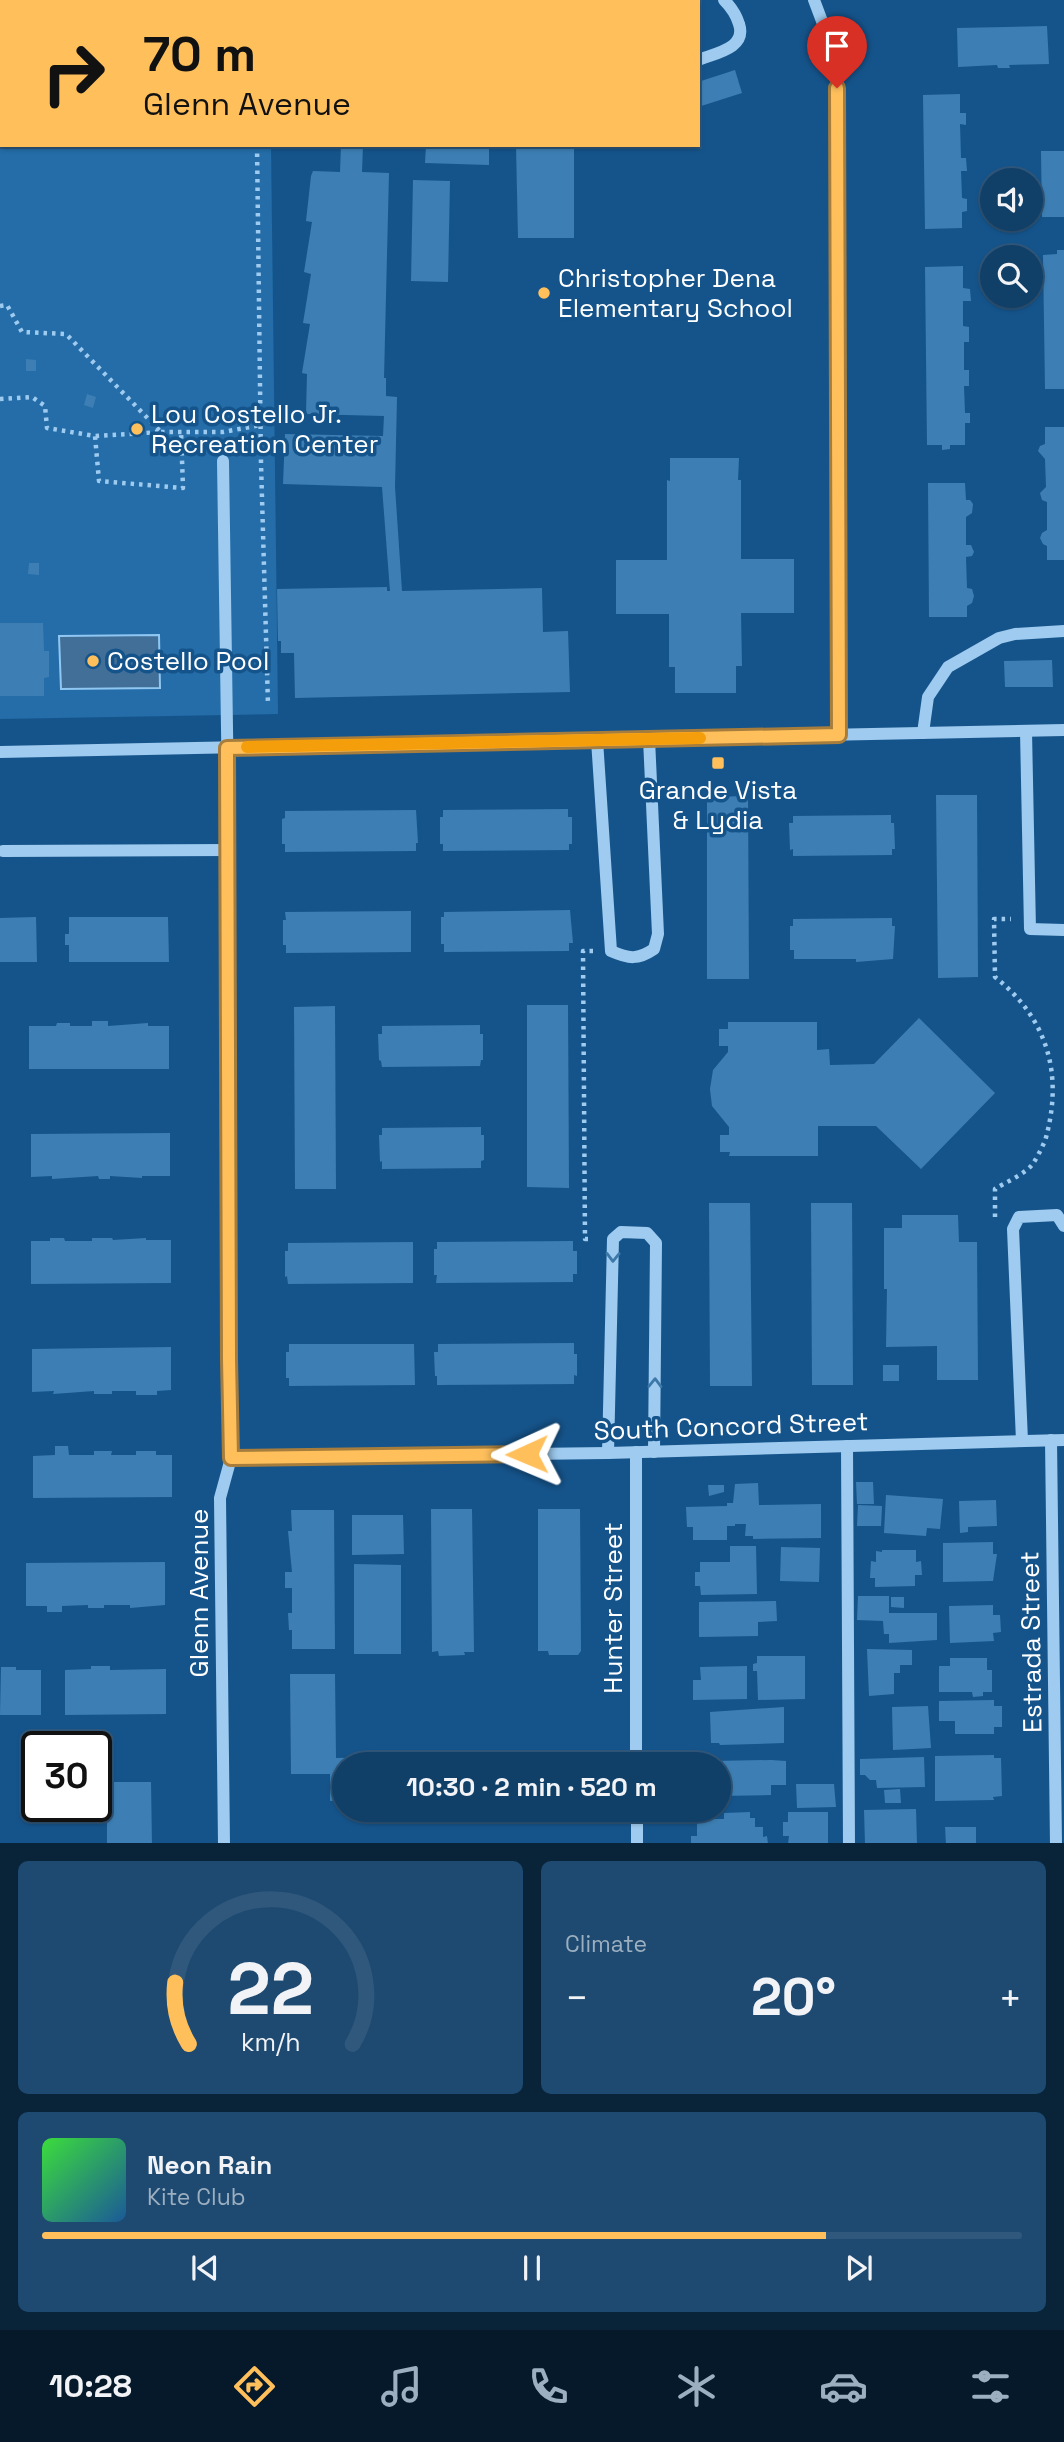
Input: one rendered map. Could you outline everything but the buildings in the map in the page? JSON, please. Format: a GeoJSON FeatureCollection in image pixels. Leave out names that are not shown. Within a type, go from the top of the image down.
{"type":"FeatureCollection","features":[{"type":"Feature","properties":{"kind":"street"},"geometry":{"type":"LineString","coordinates":[[700,59],[728,48],[738,42],[741,35],[731,7],[724,0]]}},
{"type":"Feature","properties":{"kind":"street"},"geometry":{"type":"LineString","coordinates":[[814,0],[837,61],[839,735]]}},
{"type":"Feature","properties":{"kind":"street","name":"Glenn Avenue"},"geometry":{"type":"LineString","coordinates":[[223,461],[231,1458],[220,1497],[224,1843]]}},
{"type":"Feature","properties":{"kind":"street"},"geometry":{"type":"LineString","coordinates":[[923,733],[928,697],[948,667],[999,638],[1015,634],[1064,631]]}},
{"type":"Feature","properties":{"kind":"street"},"geometry":{"type":"LineString","coordinates":[[0,752],[1064,730]]}},
{"type":"Feature","properties":{"kind":"street"},"geometry":{"type":"LineString","coordinates":[[1026,731],[1030,929],[1064,930]]}},
{"type":"Feature","properties":{"kind":"street"},"geometry":{"type":"LineString","coordinates":[[597,740],[611,951],[624,957],[639,958],[653,949],[658,934],[649,739]]}},
{"type":"Feature","properties":{"kind":"street"},"geometry":{"type":"LineString","coordinates":[[3,851],[228,850]]}},
{"type":"Feature","properties":{"kind":"street"},"geometry":{"type":"LineString","coordinates":[[1022,1441],[1013,1229],[1019,1217],[1057,1215],[1064,1226]]}},
{"type":"Feature","properties":{"kind":"street"},"geometry":{"type":"LineString","coordinates":[[608,1453],[613,1239],[621,1232],[647,1233],[656,1242],[654,1452]]}},
{"type":"Feature","properties":{"kind":"street","name":"South Concord Street"},"geometry":{"type":"LineString","coordinates":[[231,1458],[654,1452],[1058,1440]]}},
{"type":"Feature","properties":{"kind":"street","name":"Estrada Street"},"geometry":{"type":"LineString","coordinates":[[1056,1843],[1058,1440]]}},
{"type":"Feature","properties":{"kind":"street"},"geometry":{"type":"LineString","coordinates":[[847,1446],[849,1843]]}},
{"type":"Feature","properties":{"kind":"street","name":"Hunter Street"},"geometry":{"type":"LineString","coordinates":[[636,1452],[636,1752]]}},
{"type":"Feature","properties":{"kind":"street"},"geometry":{"type":"LineString","coordinates":[[637,1822],[637,1843]]}},
{"type":"Feature","properties":{"kind":"path"},"geometry":{"type":"LineString","coordinates":[[257,147],[268,705]]}},
{"type":"Feature","properties":{"kind":"path"},"geometry":{"type":"LineString","coordinates":[[0,306],[7,305],[22,332],[66,334],[161,432]]}},
{"type":"Feature","properties":{"kind":"path"},"geometry":{"type":"LineString","coordinates":[[0,399],[32,397],[45,405],[47,428],[95,436],[181,431],[223,432],[261,425]]}},
{"type":"Feature","properties":{"kind":"path"},"geometry":{"type":"LineString","coordinates":[[95,436],[99,481],[183,488],[181,431]]}},
{"type":"Feature","properties":{"kind":"path"},"geometry":{"type":"LineString","coordinates":[[1030,919],[994,919],[995,977],[1016,994],[1044,1026],[1056,1055]]}},
{"type":"Feature","properties":{"kind":"path"},"geometry":{"type":"LineString","coordinates":[[611,951],[583,951],[584,1239],[613,1239]]}},
{"type":"Feature","properties":{"kind":"path"},"geometry":{"type":"LineString","coordinates":[[1013,1237],[995,1237],[995,1189],[1031,1166],[1053,1128],[1059,1104]]}},
{"type":"Feature","properties":{"kind":"shaded area","name":"Lou Costello Jr. Recreation Center"},"geometry":{"type":"Polygon","coordinates":[[[0,147],[271,147],[278,714],[0,719],[0,147]]]}},
{"type":"Feature","properties":{"kind":"shaded area"},"geometry":{"type":"Polygon","coordinates":[[[159,635],[160,688],[61,689],[59,636],[159,635]]]}},
{"type":"Feature","properties":{"kind":"slow traffic"},"geometry":{"type":"LineString","coordinates":[[247,747],[700,738]]}},
{"type":"Feature","properties":{"kind":"place","name":"Christopher Dena Elementary School"},"geometry":{"type":"Point","coordinates":[544,293]}},
{"type":"Feature","properties":{"kind":"place","name":"Lou Costello Jr. Recreation Center"},"geometry":{"type":"Point","coordinates":[137,429]}},
{"type":"Feature","properties":{"kind":"place","name":"Costello Pool"},"geometry":{"type":"Point","coordinates":[93,661]}},
{"type":"Feature","properties":{"kind":"place","name":"Grande Vista & Lydia"},"geometry":{"type":"Point","coordinates":[718,763]}},
{"type":"Feature","properties":{"kind":"route"},"geometry":{"type":"LineString","coordinates":[[527,1454],[231,1458],[227,748],[839,735],[837,88]]}}]}
